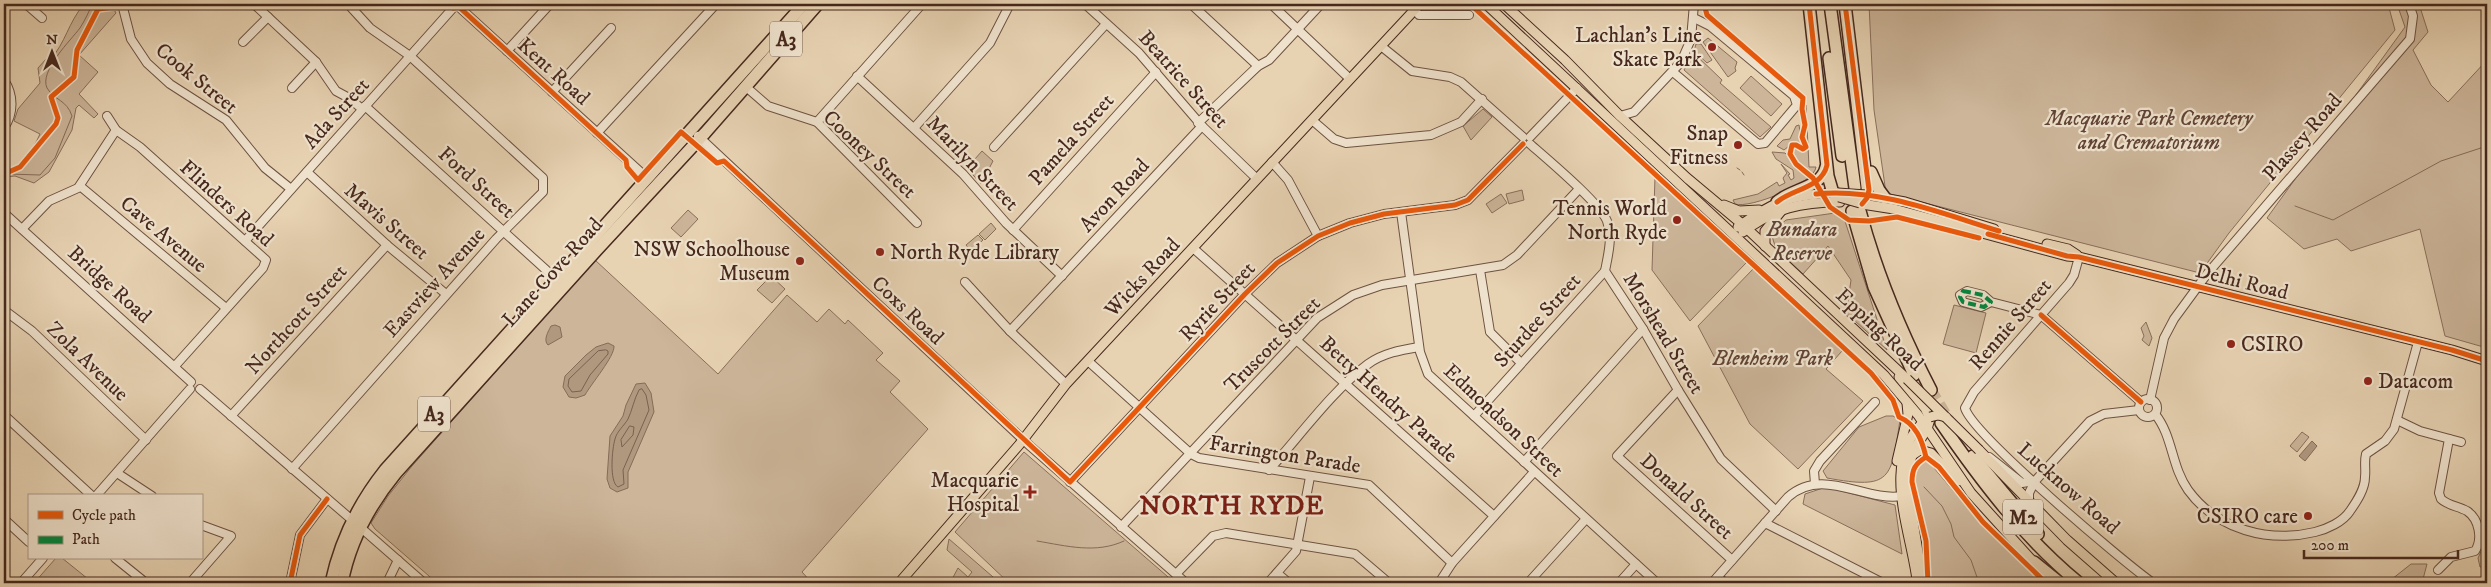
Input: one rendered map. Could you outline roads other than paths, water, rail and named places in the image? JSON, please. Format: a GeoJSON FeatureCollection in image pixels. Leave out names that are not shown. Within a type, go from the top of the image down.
{"type":"FeatureCollection","features":[{"type":"Feature","properties":{"kind":"highway","name":"Lane Cove Road"},"geometry":{"type":"LineString","coordinates":[[342,583],[356,523],[368,490],[559,282],[647,178],[804,4]]}},
{"type":"Feature","properties":{"kind":"highway","name":"Lane Cove Road"},"geometry":{"type":"LineString","coordinates":[[559,282],[656,187],[818,4]]}},
{"type":"Feature","properties":{"kind":"highway"},"geometry":{"type":"LineString","coordinates":[[1808,4],[1827,166],[1842,194]]}},
{"type":"Feature","properties":{"kind":"highway"},"geometry":{"type":"LineString","coordinates":[[1822,4],[1842,194]]}},
{"type":"Feature","properties":{"kind":"highway"},"geometry":{"type":"LineString","coordinates":[[1830,4],[1842,194]]}},
{"type":"Feature","properties":{"kind":"highway"},"geometry":{"type":"LineString","coordinates":[[1845,4],[1860,124],[1863,203],[1874,287],[1910,377]]}},
{"type":"Feature","properties":{"kind":"highway"},"geometry":{"type":"LineString","coordinates":[[1860,124],[1871,172],[1880,194],[1885,198]]}},
{"type":"Feature","properties":{"kind":"highway"},"geometry":{"type":"LineString","coordinates":[[1780,205],[1785,195],[1819,180],[1827,166]]}},
{"type":"Feature","properties":{"kind":"highway","name":"Kent Road"},"geometry":{"type":"LineString","coordinates":[[647,178],[656,187]]}},
{"type":"Feature","properties":{"kind":"highway"},"geometry":{"type":"LineString","coordinates":[[1863,203],[1888,302],[1912,356],[1931,390]]}},
{"type":"Feature","properties":{"kind":"highway","name":"M2"},"geometry":{"type":"LineString","coordinates":[[1932,421],[2008,513],[2052,559],[2079,583]]}},
{"type":"Feature","properties":{"kind":"highway","name":"M2"},"geometry":{"type":"LineString","coordinates":[[1963,443],[2033,529],[2090,583]]}},
{"type":"Feature","properties":{"kind":"highway","name":"Lane Cove Road"},"geometry":{"type":"LineString","coordinates":[[331,583],[340,550],[356,523]]}},
{"type":"Feature","properties":{"kind":"highway","name":"M2"},"geometry":{"type":"LineString","coordinates":[[2034,562],[2060,583]]}},
{"type":"Feature","properties":{"kind":"main road","name":"Epping Road"},"geometry":{"type":"LineString","coordinates":[[1482,4],[1488,6],[1734,234],[1884,375],[1904,398],[1932,421],[1979,450],[2067,540],[2116,583]]}},
{"type":"Feature","properties":{"kind":"main road","name":"Epping Road"},"geometry":{"type":"LineString","coordinates":[[1504,4],[1565,60],[1620,116],[1714,201],[1745,226],[1879,354],[1910,377],[1971,493],[2054,583]]}},
{"type":"Feature","properties":{"kind":"main road","name":"Wicks Road"},"geometry":{"type":"LineString","coordinates":[[899,583],[1024,440],[1066,384],[1381,46],[1415,6]]}},
{"type":"Feature","properties":{"kind":"main road"},"geometry":{"type":"LineString","coordinates":[[1714,201],[1740,211],[1780,205],[1807,204],[1842,194],[1863,203]]}},
{"type":"Feature","properties":{"kind":"main road","name":"Delhi Road"},"geometry":{"type":"LineString","coordinates":[[1863,203],[1885,198],[2068,249],[2079,257]]}},
{"type":"Feature","properties":{"kind":"main road","name":"Delhi Road"},"geometry":{"type":"LineString","coordinates":[[1863,203],[2487,361]]}},
{"type":"Feature","properties":{"kind":"main road"},"geometry":{"type":"LineString","coordinates":[[1745,226],[1768,214],[1780,205]]}},
{"type":"Feature","properties":{"kind":"main road"},"geometry":{"type":"LineString","coordinates":[[1765,246],[1764,236],[1767,226],[1780,205]]}},
{"type":"Feature","properties":{"kind":"main road"},"geometry":{"type":"LineString","coordinates":[[1734,234],[1763,209]]}},
{"type":"Feature","properties":{"kind":"main road"},"geometry":{"type":"LineString","coordinates":[[1879,354],[1918,399],[1932,421]]}},
{"type":"Feature","properties":{"kind":"main road"},"geometry":{"type":"LineString","coordinates":[[1904,398],[1908,412],[1897,454],[1897,470],[1906,495],[1923,583]]}},
{"type":"Feature","properties":{"kind":"main road"},"geometry":{"type":"LineString","coordinates":[[1900,477],[1900,465],[1904,450],[1911,436],[1932,421]]}},
{"type":"Feature","properties":{"kind":"main road"},"geometry":{"type":"LineString","coordinates":[[1917,583],[1906,495],[1908,472],[1910,458],[1915,446],[1932,421]]}},
{"type":"Feature","properties":{"kind":"main road"},"geometry":{"type":"LineString","coordinates":[[1910,458],[1918,451],[1929,451],[1971,493]]}},
{"type":"Feature","properties":{"kind":"street"},"geometry":{"type":"LineString","coordinates":[[26,4],[42,18]]}},
{"type":"Feature","properties":{"kind":"street","name":"Cook Street"},"geometry":{"type":"LineString","coordinates":[[122,4],[131,40],[146,63],[170,84],[226,120],[265,168],[291,189]]}},
{"type":"Feature","properties":{"kind":"street","name":"Ford Street"},"geometry":{"type":"LineString","coordinates":[[254,4],[316,62],[336,91],[364,108],[559,282]]}},
{"type":"Feature","properties":{"kind":"street","name":"Eastview Avenue"},"geometry":{"type":"LineString","coordinates":[[292,469],[503,231],[543,192],[543,178],[410,56],[370,28],[348,4]]}},
{"type":"Feature","properties":{"kind":"street","name":"Ada Street"},"geometry":{"type":"LineString","coordinates":[[245,241],[410,56],[457,7],[469,4]]}},
{"type":"Feature","properties":{"kind":"street"},"geometry":{"type":"LineString","coordinates":[[507,51],[550,4]]}},
{"type":"Feature","properties":{"kind":"street"},"geometry":{"type":"LineString","coordinates":[[598,133],[716,4]]}},
{"type":"Feature","properties":{"kind":"street"},"geometry":{"type":"LineString","coordinates":[[816,122],[922,4]]}},
{"type":"Feature","properties":{"kind":"street"},"geometry":{"type":"LineString","coordinates":[[914,128],[990,43],[1010,4]]}},
{"type":"Feature","properties":{"kind":"street","name":"Beatrice Street"},"geometry":{"type":"LineString","coordinates":[[1085,4],[1156,72],[1200,125],[1257,179]]}},
{"type":"Feature","properties":{"kind":"street"},"geometry":{"type":"LineString","coordinates":[[1191,4],[1258,66]]}},
{"type":"Feature","properties":{"kind":"street"},"geometry":{"type":"LineString","coordinates":[[1271,4],[1350,79]]}},
{"type":"Feature","properties":{"kind":"street","name":"Avon Road"},"geometry":{"type":"LineString","coordinates":[[1010,331],[1200,125],[1258,66],[1269,60],[1321,4]]}},
{"type":"Feature","properties":{"kind":"street"},"geometry":{"type":"LineString","coordinates":[[1620,116],[1634,112],[1673,72],[1687,50],[1694,18],[1694,4]]}},
{"type":"Feature","properties":{"kind":"street","name":"Plassey Road"},"geometry":{"type":"LineString","coordinates":[[2150,400],[2164,338],[2174,319],[2198,287],[2410,39],[2413,16],[2410,4]]}},
{"type":"Feature","properties":{"kind":"street"},"geometry":{"type":"LineString","coordinates":[[1415,6],[1419,14],[1469,15]]}},
{"type":"Feature","properties":{"kind":"street","name":"Kent Road"},"geometry":{"type":"LineString","coordinates":[[457,7],[647,178]]}},
{"type":"Feature","properties":{"kind":"street"},"geometry":{"type":"LineString","coordinates":[[243,42],[268,17]]}},
{"type":"Feature","properties":{"kind":"street"},"geometry":{"type":"LineString","coordinates":[[1673,72],[1758,144],[1765,143],[1797,105],[1794,96],[1710,26],[1694,18]]}},
{"type":"Feature","properties":{"kind":"street"},"geometry":{"type":"LineString","coordinates":[[994,147],[1106,24]]}},
{"type":"Feature","properties":{"kind":"street"},"geometry":{"type":"LineString","coordinates":[[552,92],[611,28]]}},
{"type":"Feature","properties":{"kind":"street","name":"Morshead Street"},"geometry":{"type":"LineString","coordinates":[[1381,46],[1406,68],[1418,74],[1456,79],[1466,85],[1579,189],[1607,220],[1610,244],[1605,271],[1643,329],[1721,459],[1776,511]]}},
{"type":"Feature","properties":{"kind":"street"},"geometry":{"type":"LineString","coordinates":[[292,88],[316,62]]}},
{"type":"Feature","properties":{"kind":"street","name":"Pamela Street"},"geometry":{"type":"LineString","coordinates":[[1013,230],[1156,72]]}},
{"type":"Feature","properties":{"kind":"street","name":"Marilyn Street"},"geometry":{"type":"LineString","coordinates":[[857,76],[963,174],[1013,230],[1062,276]]}},
{"type":"Feature","properties":{"kind":"street"},"geometry":{"type":"LineString","coordinates":[[4,80],[12,101],[10,116],[4,128]]}},
{"type":"Feature","properties":{"kind":"street","name":"Cooney Street"},"geometry":{"type":"LineString","coordinates":[[745,86],[768,106],[816,122],[917,223]]}},
{"type":"Feature","properties":{"kind":"street","name":"Ryrie Street"},"geometry":{"type":"LineString","coordinates":[[1070,482],[1274,265],[1318,236],[1365,218],[1455,205],[1468,200],[1577,88]]}},
{"type":"Feature","properties":{"kind":"street"},"geometry":{"type":"LineString","coordinates":[[1312,120],[1334,139],[1346,143],[1431,134],[1461,122],[1482,100]]}},
{"type":"Feature","properties":{"kind":"street","name":"Flinders Road"},"geometry":{"type":"LineString","coordinates":[[107,116],[116,130],[140,147],[263,256],[266,264],[175,366]]}},
{"type":"Feature","properties":{"kind":"street"},"geometry":{"type":"LineString","coordinates":[[22,229],[48,201],[80,186],[116,130]]}},
{"type":"Feature","properties":{"kind":"street","name":"Coxs Road"},"geometry":{"type":"LineString","coordinates":[[691,130],[1024,440],[1186,583]]}},
{"type":"Feature","properties":{"kind":"street"},"geometry":{"type":"LineString","coordinates":[[1272,162],[1288,180],[1318,236]]}},
{"type":"Feature","properties":{"kind":"street","name":"Mavis Street"},"geometry":{"type":"LineString","coordinates":[[307,172],[386,245],[446,294]]}},
{"type":"Feature","properties":{"kind":"street","name":"Cave Avenue"},"geometry":{"type":"LineString","coordinates":[[80,186],[226,308]]}},
{"type":"Feature","properties":{"kind":"street","name":"Truscott Street"},"geometry":{"type":"LineString","coordinates":[[1122,527],[1317,318],[1353,294],[1382,284],[1498,267],[1512,260],[1579,189]]}},
{"type":"Feature","properties":{"kind":"street","name":"Edmondson Street"},"geometry":{"type":"LineString","coordinates":[[1401,212],[1419,347],[1422,362],[1428,374],[1657,583]]}},
{"type":"Feature","properties":{"kind":"street","name":"Bridge Road"},"geometry":{"type":"LineString","coordinates":[[4,213],[175,366],[191,385]]}},
{"type":"Feature","properties":{"kind":"street","name":"Northcott Street"},"geometry":{"type":"LineString","coordinates":[[231,416],[386,245]]}},
{"type":"Feature","properties":{"kind":"street","name":"Betty Hendry Parade"},"geometry":{"type":"LineString","coordinates":[[1193,248],[1494,516]]}},
{"type":"Feature","properties":{"kind":"street","name":"Rennie Street"},"geometry":{"type":"LineString","coordinates":[[1966,413],[1965,408],[1968,400],[2072,279],[2079,257]]}},
{"type":"Feature","properties":{"kind":"street"},"geometry":{"type":"LineString","coordinates":[[1480,270],[1490,332],[1521,363]]}},
{"type":"Feature","properties":{"kind":"street","name":"Sturdee Street"},"geometry":{"type":"LineString","coordinates":[[1474,416],[1605,271]]}},
{"type":"Feature","properties":{"kind":"street"},"geometry":{"type":"LineString","coordinates":[[965,282],[1010,331],[1066,384]]}},
{"type":"Feature","properties":{"kind":"street"},"geometry":{"type":"LineString","coordinates":[[1991,302],[2041,315],[2128,393],[2140,406],[2141,414],[2146,417],[2155,414]]}},
{"type":"Feature","properties":{"kind":"street","name":"Zola Avenue"},"geometry":{"type":"LineString","coordinates":[[4,310],[32,331],[146,440]]}},
{"type":"Feature","properties":{"kind":"street"},"geometry":{"type":"LineString","coordinates":[[1524,462],[1643,329]]}},
{"type":"Feature","properties":{"kind":"street"},"geometry":{"type":"LineString","coordinates":[[2029,502],[2029,493],[2035,481],[2090,421],[2104,414],[2140,406],[2150,400],[2156,406],[2155,414],[2162,424],[2176,468],[2189,491],[2218,518],[2246,531],[2276,536],[2300,535],[2322,530],[2349,513],[2361,495],[2366,478],[2366,454],[2388,438],[2397,420],[2418,342]]}},
{"type":"Feature","properties":{"kind":"street"},"geometry":{"type":"LineString","coordinates":[[1269,470],[1346,383],[1369,364],[1385,355],[1419,347]]}},
{"type":"Feature","properties":{"kind":"street","name":"Farrington Parade"},"geometry":{"type":"LineString","coordinates":[[1088,361],[1191,454],[1199,458],[1369,485],[1452,563]]}},
{"type":"Feature","properties":{"kind":"street"},"geometry":{"type":"LineString","coordinates":[[98,494],[146,440],[191,385],[195,391],[200,389],[424,583]]}},
{"type":"Feature","properties":{"kind":"street","name":"Donald Street"},"geometry":{"type":"LineString","coordinates":[[1678,390],[1617,456],[1732,560]]}},
{"type":"Feature","properties":{"kind":"street"},"geometry":{"type":"LineString","coordinates":[[2123,411],[2130,405],[2128,393]]}},
{"type":"Feature","properties":{"kind":"street"},"geometry":{"type":"LineString","coordinates":[[1815,484],[1814,471],[1820,460],[1875,402]]}},
{"type":"Feature","properties":{"kind":"street","name":"Lucknow Road"},"geometry":{"type":"LineString","coordinates":[[1966,413],[1984,435],[2154,583]]}},
{"type":"Feature","properties":{"kind":"street"},"geometry":{"type":"LineString","coordinates":[[4,415],[90,494]]}},
{"type":"Feature","properties":{"kind":"street"},"geometry":{"type":"LineString","coordinates":[[2397,420],[2420,431],[2461,442]]}},
{"type":"Feature","properties":{"kind":"street"},"geometry":{"type":"LineString","coordinates":[[2438,570],[2451,557],[2475,550],[2480,538],[2475,520],[2467,511],[2446,504],[2441,499],[2440,485],[2449,439]]}},
{"type":"Feature","properties":{"kind":"street"},"geometry":{"type":"LineString","coordinates":[[1979,450],[2022,483],[2035,481]]}},
{"type":"Feature","properties":{"kind":"street"},"geometry":{"type":"LineString","coordinates":[[1439,583],[1452,563],[1534,472]]}},
{"type":"Feature","properties":{"kind":"street"},"geometry":{"type":"LineString","coordinates":[[117,473],[149,494]]}},
{"type":"Feature","properties":{"kind":"street"},"geometry":{"type":"LineString","coordinates":[[1268,583],[1296,551],[1310,477]]}},
{"type":"Feature","properties":{"kind":"street"},"geometry":{"type":"LineString","coordinates":[[1714,581],[1793,494],[1815,484],[1828,484],[1889,496],[1906,495]]}},
{"type":"Feature","properties":{"kind":"street"},"geometry":{"type":"LineString","coordinates":[[290,583],[300,535],[327,499]]}},
{"type":"Feature","properties":{"kind":"street"},"geometry":{"type":"LineString","coordinates":[[4,519],[28,541]]}},
{"type":"Feature","properties":{"kind":"street"},"geometry":{"type":"LineString","coordinates":[[1528,583],[1586,519]]}},
{"type":"Feature","properties":{"kind":"street"},"geometry":{"type":"LineString","coordinates":[[1765,523],[1884,583]]}},
{"type":"Feature","properties":{"kind":"street"},"geometry":{"type":"LineString","coordinates":[[190,583],[231,536],[202,525]]}},
{"type":"Feature","properties":{"kind":"street"},"geometry":{"type":"LineString","coordinates":[[1176,574],[1216,534],[1226,533],[1355,554],[1389,583]]}},
{"type":"Feature","properties":{"kind":"street"},"geometry":{"type":"LineString","coordinates":[[21,583],[41,560]]}},
{"type":"Feature","properties":{"kind":"street"},"geometry":{"type":"LineString","coordinates":[[117,560],[146,583]]}},
{"type":"Feature","properties":{"kind":"street"},"geometry":{"type":"LineString","coordinates":[[387,583],[398,560]]}},
{"type":"Feature","properties":{"kind":"street"},"geometry":{"type":"LineString","coordinates":[[1619,583],[1636,564]]}},
{"type":"Feature","properties":{"kind":"street"},"geometry":{"type":"LineString","coordinates":[[1277,573],[1289,583]]}},
{"type":"Feature","properties":{"kind":"street"},"geometry":{"type":"LineString","coordinates":[[1714,581],[1727,583]]}},
{"type":"Feature","properties":{"kind":"water"},"geometry":{"type":"Polygon","coordinates":[[[551,326],[560,327],[562,337],[548,345],[546,336],[551,326]]]}},
{"type":"Feature","properties":{"kind":"water"},"geometry":{"type":"Polygon","coordinates":[[[608,343],[614,346],[611,356],[585,395],[576,398],[569,397],[563,387],[565,376],[596,347],[608,343]]]}},
{"type":"Feature","properties":{"kind":"water"},"geometry":{"type":"Polygon","coordinates":[[[645,383],[651,393],[654,412],[628,472],[628,488],[617,492],[610,488],[607,479],[610,436],[623,416],[636,384],[645,383]]]}},
{"type":"Feature","properties":{"kind":"water"},"geometry":{"type":"Polygon","coordinates":[[[2312,441],[2317,446],[2305,461],[2299,456],[2312,441]]]}},
{"type":"Feature","properties":{"kind":"waterway"},"geometry":{"type":"LineString","coordinates":[[4,176],[8,174],[40,175],[55,158],[72,116],[64,103],[47,88],[46,81],[57,56],[80,28],[92,4]]}},
{"type":"Feature","properties":{"kind":"waterway"},"geometry":{"type":"LineString","coordinates":[[2295,206],[2333,220],[2441,161],[2487,146]]}},
{"type":"Feature","properties":{"kind":"waterway"},"geometry":{"type":"LineString","coordinates":[[1924,487],[1942,506],[1951,524],[1954,537],[1971,560],[1979,583]]}},
{"type":"Feature","properties":{"kind":"waterway"},"geometry":{"type":"LineString","coordinates":[[1037,541],[1081,548],[1103,547],[1124,541]]}},
{"type":"Feature","properties":{"kind":"tunnel"},"geometry":{"type":"LineString","coordinates":[[1931,390],[1963,443]]}},
{"type":"Feature","properties":{"kind":"place","name":"Lachlan's Line Skate Park"},"geometry":{"type":"Point","coordinates":[1712,47]}},
{"type":"Feature","properties":{"kind":"place","name":"Snap Fitness"},"geometry":{"type":"Point","coordinates":[1738,145]}},
{"type":"Feature","properties":{"kind":"place","name":"Tennis World North Ryde"},"geometry":{"type":"Point","coordinates":[1677,220]}},
{"type":"Feature","properties":{"kind":"place","name":"North Ryde Library"},"geometry":{"type":"Point","coordinates":[880,252]}},
{"type":"Feature","properties":{"kind":"place","name":"NSW Schoolhouse Museum"},"geometry":{"type":"Point","coordinates":[800,261]}},
{"type":"Feature","properties":{"kind":"place","name":"CSIRO"},"geometry":{"type":"Point","coordinates":[2231,344]}},
{"type":"Feature","properties":{"kind":"place","name":"Datacom"},"geometry":{"type":"Point","coordinates":[2368,381]}},
{"type":"Feature","properties":{"kind":"place","name":"Macquarie Hospital"},"geometry":{"type":"Point","coordinates":[1030,492]}},
{"type":"Feature","properties":{"kind":"place","name":"CSIRO care"},"geometry":{"type":"Point","coordinates":[2308,516]}},
{"type":"Feature","properties":{"kind":"district","name":"NORTH RYDE"},"geometry":{"type":"Point","coordinates":[1232,505]}},
{"type":"Feature","properties":{"kind":"park label","name":"Macquarie Park Cemetery and Crematorium"},"geometry":{"type":"Point","coordinates":[2149,130]}},
{"type":"Feature","properties":{"kind":"park label","name":"Bundara Reserve"},"geometry":{"type":"Point","coordinates":[1802,241]}},
{"type":"Feature","properties":{"kind":"park label","name":"Blenheim Park"},"geometry":{"type":"Point","coordinates":[1773,358]}}]}
